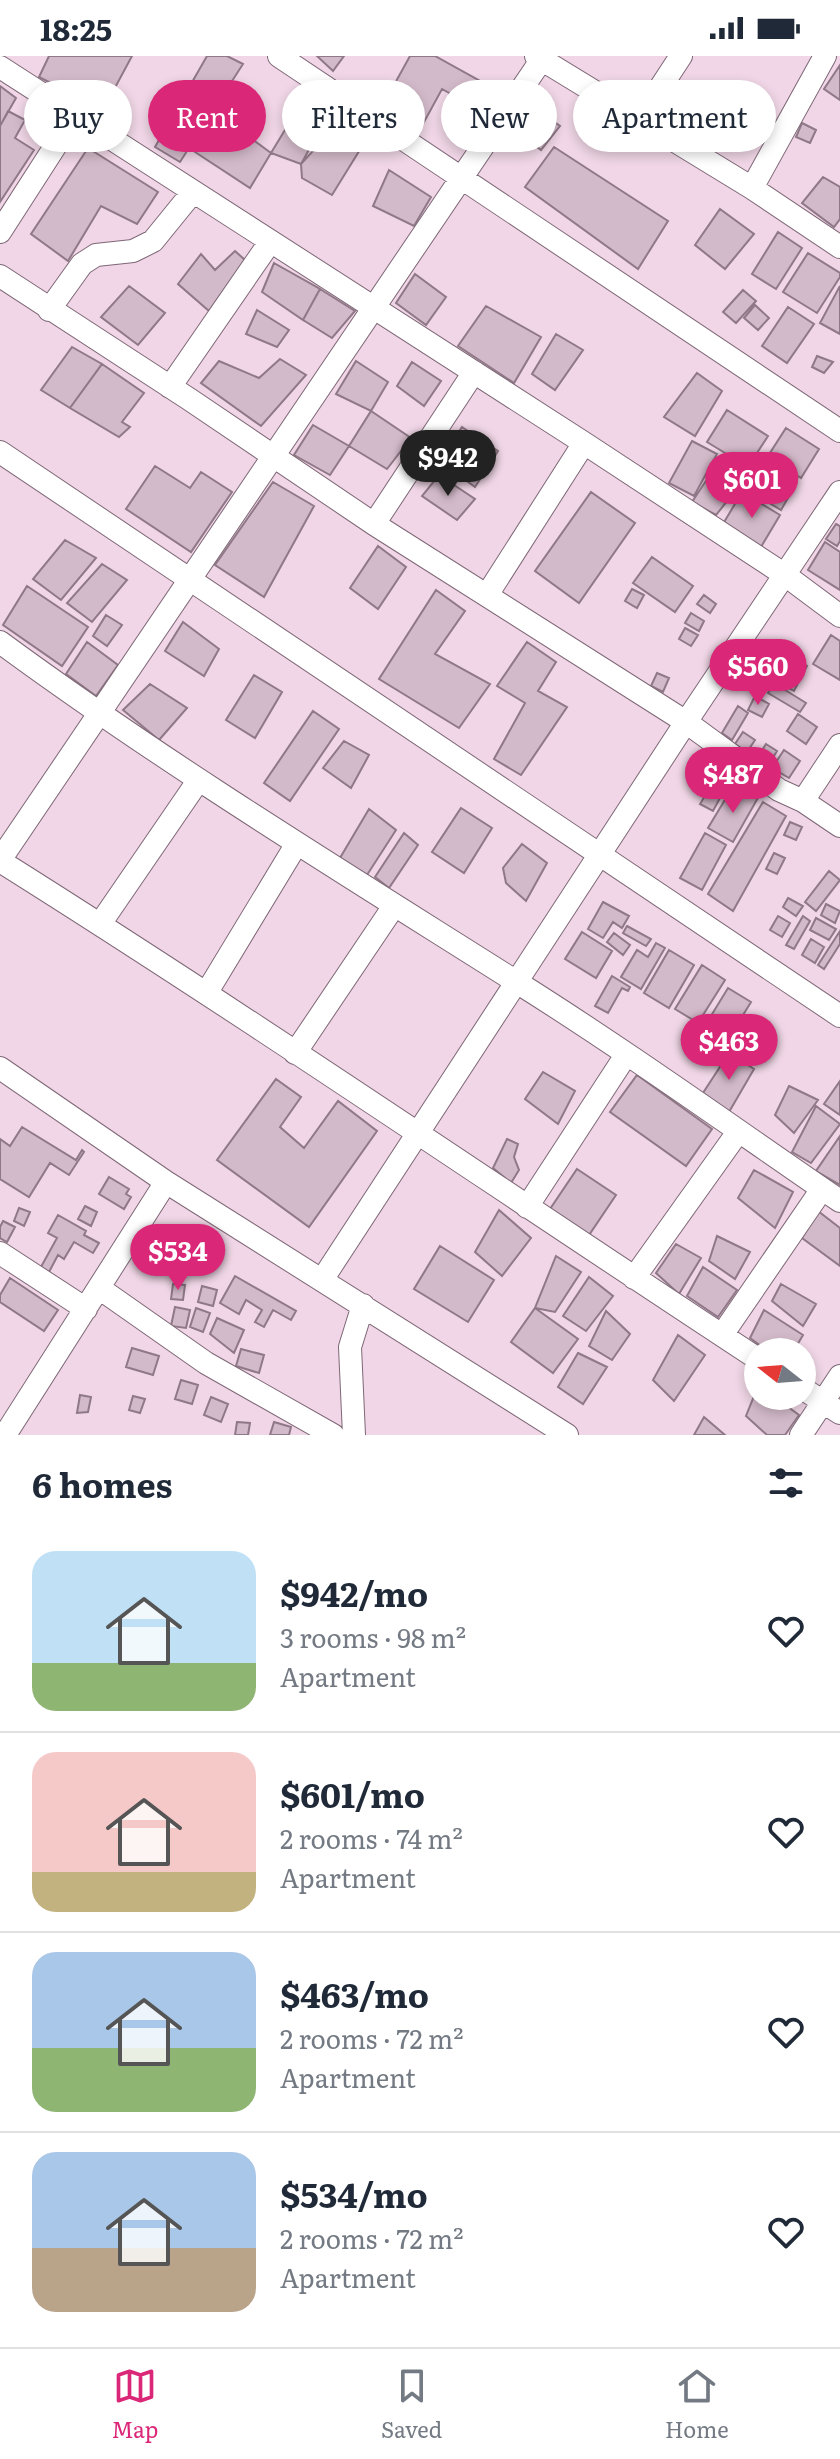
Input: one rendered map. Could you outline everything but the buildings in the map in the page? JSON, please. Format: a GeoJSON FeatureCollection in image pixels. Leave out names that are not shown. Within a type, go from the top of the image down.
{"type":"FeatureCollection","features":[{"type":"Feature","properties":{"kind":"street"},"geometry":{"type":"LineString","coordinates":[[279,56],[840,431]]}},
{"type":"Feature","properties":{"kind":"street"},"geometry":{"type":"LineString","coordinates":[[665,80],[681,56]]}},
{"type":"Feature","properties":{"kind":"street"},"geometry":{"type":"LineString","coordinates":[[752,188],[825,56]]}},
{"type":"Feature","properties":{"kind":"street"},"geometry":{"type":"LineString","coordinates":[[576,80],[540,57],[274,458],[0,861],[207,992],[744,1350]]}},
{"type":"Feature","properties":{"kind":"street"},"geometry":{"type":"LineString","coordinates":[[0,67],[24,83]]}},
{"type":"Feature","properties":{"kind":"street"},"geometry":{"type":"LineString","coordinates":[[0,232],[51,152]]}},
{"type":"Feature","properties":{"kind":"street"},"geometry":{"type":"LineString","coordinates":[[128,152],[584,443],[785,575],[840,616]]}},
{"type":"Feature","properties":{"kind":"street"},"geometry":{"type":"LineString","coordinates":[[692,152],[840,247]]}},
{"type":"Feature","properties":{"kind":"street"},"geometry":{"type":"LineString","coordinates":[[49,310],[82,264],[96,255],[133,251],[153,241],[192,193]]}},
{"type":"Feature","properties":{"kind":"street"},"geometry":{"type":"LineString","coordinates":[[170,387],[270,242]]}},
{"type":"Feature","properties":{"kind":"street"},"geometry":{"type":"LineString","coordinates":[[0,276],[374,524],[686,722],[779,790],[803,801],[840,826]]}},
{"type":"Feature","properties":{"kind":"street"},"geometry":{"type":"LineString","coordinates":[[374,524],[474,372]]}},
{"type":"Feature","properties":{"kind":"street"},"geometry":{"type":"LineString","coordinates":[[487,595],[584,443]]}},
{"type":"Feature","properties":{"kind":"street"},"geometry":{"type":"LineString","coordinates":[[0,452],[840,1016]]}},
{"type":"Feature","properties":{"kind":"street"},"geometry":{"type":"LineString","coordinates":[[322,1280],[840,492]]}},
{"type":"Feature","properties":{"kind":"street"},"geometry":{"type":"LineString","coordinates":[[0,642],[99,715],[198,781],[518,982],[831,1195],[722,1335]]}},
{"type":"Feature","properties":{"kind":"street"},"geometry":{"type":"LineString","coordinates":[[803,801],[840,745]]}},
{"type":"Feature","properties":{"kind":"street"},"geometry":{"type":"LineString","coordinates":[[100,924],[198,781]]}},
{"type":"Feature","properties":{"kind":"street"},"geometry":{"type":"LineString","coordinates":[[207,992],[296,845]]}},
{"type":"Feature","properties":{"kind":"street"},"geometry":{"type":"LineString","coordinates":[[295,1053],[394,906]]}},
{"type":"Feature","properties":{"kind":"street"},"geometry":{"type":"LineString","coordinates":[[527,1207],[626,1055]]}},
{"type":"Feature","properties":{"kind":"street"},"geometry":{"type":"LineString","coordinates":[[0,1068],[166,1182],[567,1435]]}},
{"type":"Feature","properties":{"kind":"street"},"geometry":{"type":"LineString","coordinates":[[634,1278],[738,1132]]}},
{"type":"Feature","properties":{"kind":"street"},"geometry":{"type":"LineString","coordinates":[[5,1435],[166,1182]]}},
{"type":"Feature","properties":{"kind":"street"},"geometry":{"type":"LineString","coordinates":[[0,1253],[86,1309]]}},
{"type":"Feature","properties":{"kind":"street"},"geometry":{"type":"LineString","coordinates":[[99,1288],[206,1363],[333,1435]]}},
{"type":"Feature","properties":{"kind":"street"},"geometry":{"type":"LineString","coordinates":[[354,1435],[350,1347],[363,1305]]}},
{"type":"Feature","properties":{"kind":"street"},"geometry":{"type":"LineString","coordinates":[[801,1435],[832,1407],[840,1376]]}}]}
